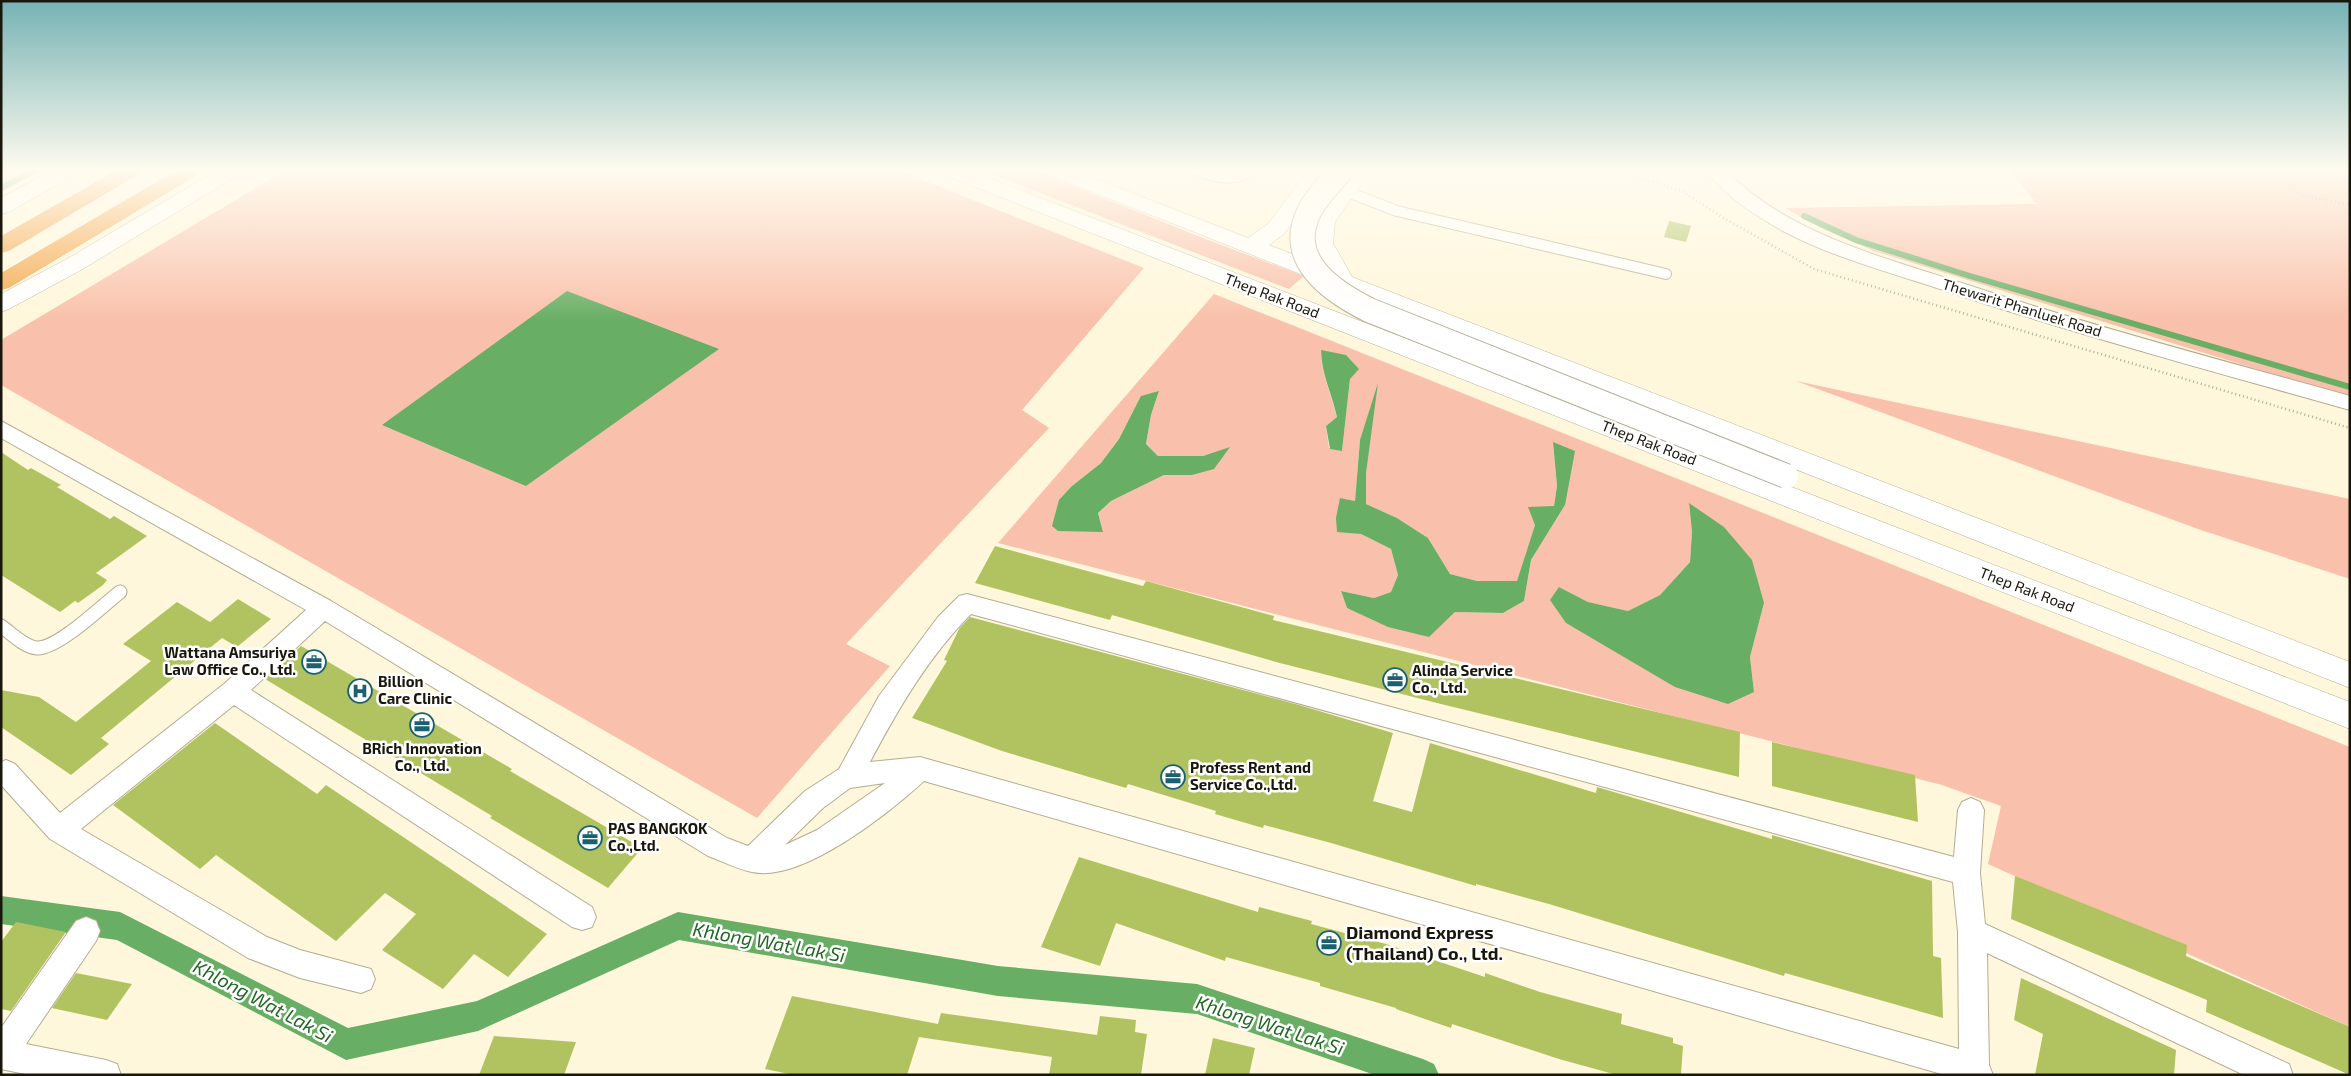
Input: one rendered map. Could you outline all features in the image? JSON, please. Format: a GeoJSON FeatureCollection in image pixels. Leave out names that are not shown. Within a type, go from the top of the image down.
{"type":"FeatureCollection","features":[{"type":"Feature","properties":{"kind":"highway"},"geometry":{"type":"LineString","coordinates":[[1,229],[17,220]]}},
{"type":"Feature","properties":{"kind":"highway"},"geometry":{"type":"LineString","coordinates":[[1,246],[45,220]]}},
{"type":"Feature","properties":{"kind":"highway"},"geometry":{"type":"LineString","coordinates":[[1,265],[77,220]]}},
{"type":"Feature","properties":{"kind":"highway"},"geometry":{"type":"LineString","coordinates":[[1,265],[80,220]]}},
{"type":"Feature","properties":{"kind":"highway"},"geometry":{"type":"LineString","coordinates":[[1,283],[107,220]]}},
{"type":"Feature","properties":{"kind":"main road"},"geometry":{"type":"LineString","coordinates":[[1,304],[73,265],[148,220]]}},
{"type":"Feature","properties":{"kind":"main road","name":"Thep Rak Road"},"geometry":{"type":"LineString","coordinates":[[1078,220],[2350,716]]}},
{"type":"Feature","properties":{"kind":"main road"},"geometry":{"type":"LineString","coordinates":[[1181,220],[2350,675]]}},
{"type":"Feature","properties":{"kind":"main road"},"geometry":{"type":"LineString","coordinates":[[1248,247],[1267,237],[1281,220]]}},
{"type":"Feature","properties":{"kind":"main road"},"geometry":{"type":"LineString","coordinates":[[1289,220],[1292,226],[1299,229],[1316,227],[1324,222]]}},
{"type":"Feature","properties":{"kind":"main road"},"geometry":{"type":"LineString","coordinates":[[1306,220],[1303,246],[1309,263],[1323,282],[1342,298],[1894,520],[2004,581]]}},
{"type":"Feature","properties":{"kind":"main road"},"geometry":{"type":"LineString","coordinates":[[1324,222],[1322,243],[1344,284]]}},
{"type":"Feature","properties":{"kind":"street","name":"Thewarit Phanluek Road"},"geometry":{"type":"LineString","coordinates":[[1777,220],[1838,248],[2026,312],[2350,403]]}},
{"type":"Feature","properties":{"kind":"street"},"geometry":{"type":"LineString","coordinates":[[1,428],[323,608],[718,847],[753,860],[791,856],[826,839],[887,798],[920,768]]}},
{"type":"Feature","properties":{"kind":"street"},"geometry":{"type":"LineString","coordinates":[[849,776],[888,704],[946,624],[967,603],[1966,873]]}},
{"type":"Feature","properties":{"kind":"street"},"geometry":{"type":"LineString","coordinates":[[59,830],[233,691],[323,608]]}},
{"type":"Feature","properties":{"kind":"street"},"geometry":{"type":"LineString","coordinates":[[233,691],[582,917]]}},
{"type":"Feature","properties":{"kind":"street"},"geometry":{"type":"LineString","coordinates":[[753,860],[780,830],[830,788],[849,776],[920,768],[1976,1072],[1972,932],[1966,873],[1971,810]]}},
{"type":"Feature","properties":{"kind":"street"},"geometry":{"type":"LineString","coordinates":[[6,772],[59,830],[258,948],[300,964],[361,979]]}},
{"type":"Feature","properties":{"kind":"street"},"geometry":{"type":"LineString","coordinates":[[86,931],[1,1054],[60,1070],[106,1075]]}},
{"type":"Feature","properties":{"kind":"street"},"geometry":{"type":"LineString","coordinates":[[1972,932],[2278,1075]]}},
{"type":"Feature","properties":{"kind":"lane"},"geometry":{"type":"LineString","coordinates":[[1436,220],[1666,274]]}},
{"type":"Feature","properties":{"kind":"lane"},"geometry":{"type":"LineString","coordinates":[[1,626],[30,645],[44,647],[56,641],[120,592]]}},
{"type":"Feature","properties":{"kind":"shaded area"},"geometry":{"type":"Polygon","coordinates":[[[202,220],[1024,220],[1144,268],[1022,410],[1049,428],[846,644],[890,666],[757,818],[1,385],[1,340],[202,220]]]}},
{"type":"Feature","properties":{"kind":"shaded area"},"geometry":{"type":"Polygon","coordinates":[[[1111,220],[1159,220],[1304,276],[1289,289],[1111,220]]]}},
{"type":"Feature","properties":{"kind":"shaded area"},"geometry":{"type":"Polygon","coordinates":[[[1807,220],[2350,220],[2350,398],[1874,251],[1807,220]]]}},
{"type":"Feature","properties":{"kind":"shaded area"},"geometry":{"type":"Polygon","coordinates":[[[567,291],[719,349],[526,486],[382,425],[567,291]]]}},
{"type":"Feature","properties":{"kind":"shaded area"},"geometry":{"type":"Polygon","coordinates":[[[1214,294],[2350,747],[2350,1027],[1988,864],[2001,806],[1942,785],[998,543],[1214,294]],[[1321,350],[1321,358],[1337,417],[1326,426],[1329,448],[1342,451],[1350,379],[1321,350]],[[1159,392],[1142,396],[1119,439],[1101,463],[1072,486],[1082,530],[1103,532],[1098,513],[1111,501],[1164,475],[1192,475],[1229,448],[1203,456],[1158,456],[1146,444],[1151,415],[1159,392]],[[1360,440],[1355,501],[1340,498],[1361,534],[1391,549],[1398,575],[1391,592],[1374,598],[1341,591],[1347,608],[1428,637],[1455,612],[1503,613],[1524,601],[1531,560],[1565,505],[1553,443],[1557,486],[1554,506],[1535,525],[1517,582],[1477,581],[1450,574],[1428,538],[1397,518],[1366,504],[1366,473],[1360,440]],[[1689,504],[1692,532],[1690,562],[1660,595],[1628,611],[1588,602],[1559,587],[1566,623],[1609,647],[1754,692],[1750,657],[1764,603],[1689,504]]]}},
{"type":"Feature","properties":{"kind":"shaded area"},"geometry":{"type":"Polygon","coordinates":[[[1321,350],[1346,355],[1359,369],[1350,379],[1342,451],[1330,449],[1326,426],[1337,417],[1321,359],[1321,350]]]}},
{"type":"Feature","properties":{"kind":"shaded area"},"geometry":{"type":"Polygon","coordinates":[[[1796,381],[2350,499],[2350,579],[2198,529],[1796,381]]]}},
{"type":"Feature","properties":{"kind":"shaded area"},"geometry":{"type":"Polygon","coordinates":[[[1378,383],[1366,473],[1366,504],[1397,518],[1428,538],[1450,574],[1477,581],[1517,581],[1535,525],[1528,507],[1554,506],[1557,486],[1553,442],[1575,451],[1565,505],[1531,560],[1524,601],[1503,613],[1455,612],[1429,637],[1388,627],[1347,608],[1341,591],[1374,598],[1391,592],[1398,575],[1391,549],[1361,534],[1337,532],[1336,518],[1340,498],[1355,501],[1360,440],[1378,383]]]}},
{"type":"Feature","properties":{"kind":"shaded area"},"geometry":{"type":"Polygon","coordinates":[[[1159,391],[1151,415],[1146,444],[1158,456],[1203,456],[1230,447],[1214,469],[1192,475],[1164,475],[1111,501],[1098,513],[1103,532],[1058,531],[1052,526],[1059,500],[1072,486],[1101,463],[1119,439],[1141,396],[1159,391]]]}},
{"type":"Feature","properties":{"kind":"shaded area"},"geometry":{"type":"Polygon","coordinates":[[[1689,503],[1724,527],[1752,560],[1764,603],[1750,657],[1754,692],[1728,704],[1675,687],[1566,623],[1550,600],[1559,587],[1588,602],[1628,611],[1660,595],[1690,562],[1692,532],[1689,503]]]}},
{"type":"Feature","properties":{"kind":"building"},"geometry":{"type":"Polygon","coordinates":[[[1669,221],[1691,226],[1686,242],[1664,237],[1669,221]]]}},
{"type":"Feature","properties":{"kind":"building"},"geometry":{"type":"Polygon","coordinates":[[[1,452],[28,470],[31,468],[61,485],[57,487],[110,519],[114,516],[147,536],[96,573],[107,580],[103,585],[78,603],[75,601],[60,612],[1,575],[1,452]]]}},
{"type":"Feature","properties":{"kind":"building"},"geometry":{"type":"Polygon","coordinates":[[[995,546],[1143,586],[1146,581],[1274,616],[1273,620],[1740,732],[1739,777],[1276,662],[1112,615],[1110,620],[975,583],[995,546]]]}},
{"type":"Feature","properties":{"kind":"building"},"geometry":{"type":"Polygon","coordinates":[[[238,599],[271,619],[237,647],[222,638],[101,738],[109,744],[71,775],[1,727],[1,690],[39,697],[76,722],[151,661],[123,644],[177,602],[210,622],[238,599]]]}},
{"type":"Feature","properties":{"kind":"building"},"geometry":{"type":"Polygon","coordinates":[[[970,617],[1299,705],[1393,733],[1373,801],[1412,812],[1430,743],[1596,793],[1597,787],[1772,839],[1772,835],[1932,881],[1933,956],[1941,958],[1943,1018],[1785,973],[1784,976],[1549,904],[1476,884],[1476,886],[1331,843],[1264,825],[1263,828],[1215,814],[1216,811],[1128,784],[1126,788],[1002,751],[912,718],[947,661],[944,660],[959,629],[970,617]]]}},
{"type":"Feature","properties":{"kind":"building"},"geometry":{"type":"Polygon","coordinates":[[[301,646],[512,769],[510,771],[642,848],[608,888],[490,818],[492,816],[265,679],[301,646]]]}},
{"type":"Feature","properties":{"kind":"building"},"geometry":{"type":"Polygon","coordinates":[[[215,723],[317,794],[326,785],[547,934],[508,977],[474,954],[443,989],[382,950],[416,914],[385,893],[336,941],[216,855],[200,869],[113,805],[215,723]]]}},
{"type":"Feature","properties":{"kind":"building"},"geometry":{"type":"Polygon","coordinates":[[[1772,742],[1915,775],[1918,822],[1772,786],[1772,742]]]}},
{"type":"Feature","properties":{"kind":"building"},"geometry":{"type":"Polygon","coordinates":[[[1079,857],[1258,912],[1259,907],[1312,921],[1311,924],[1386,944],[1485,977],[1485,973],[1540,992],[1622,1014],[1621,1024],[1673,1038],[1673,1043],[1683,1046],[1681,1075],[1617,1075],[1559,1059],[1452,1024],[1451,1028],[1396,1008],[1320,986],[1320,983],[1226,957],[1225,961],[1116,923],[1100,966],[1041,947],[1079,857]]]}},
{"type":"Feature","properties":{"kind":"building"},"geometry":{"type":"Polygon","coordinates":[[[2015,876],[2187,945],[2186,956],[2350,1027],[2350,1075],[2206,1012],[2207,1000],[2011,919],[2015,876]]]}},
{"type":"Feature","properties":{"kind":"building"},"geometry":{"type":"Polygon","coordinates":[[[16,922],[66,932],[11,1011],[1,1009],[1,942],[16,922]]]}},
{"type":"Feature","properties":{"kind":"building"},"geometry":{"type":"Polygon","coordinates":[[[76,973],[132,984],[107,1020],[52,1008],[76,973]]]}},
{"type":"Feature","properties":{"kind":"building"},"geometry":{"type":"Polygon","coordinates":[[[2021,978],[2176,1050],[2174,1075],[2035,1075],[2043,1034],[2014,1020],[2021,978]]]}},
{"type":"Feature","properties":{"kind":"building"},"geometry":{"type":"Polygon","coordinates":[[[792,996],[938,1024],[941,1013],[1097,1035],[1100,1016],[1136,1020],[1135,1032],[1147,1034],[1141,1075],[1049,1075],[1052,1057],[919,1037],[907,1075],[794,1075],[765,1069],[792,996]]]}},
{"type":"Feature","properties":{"kind":"building"},"geometry":{"type":"Polygon","coordinates":[[[494,1036],[576,1042],[564,1075],[479,1075],[494,1036]]]}},
{"type":"Feature","properties":{"kind":"building"},"geometry":{"type":"Polygon","coordinates":[[[1213,1038],[1255,1048],[1249,1075],[1205,1075],[1213,1038]]]}},
{"type":"Feature","properties":{"kind":"waterway"},"geometry":{"type":"LineString","coordinates":[[1813,220],[1856,240],[1970,276],[2350,387]]}},
{"type":"Feature","properties":{"kind":"waterway","name":"Khlong Wat Lak Si"},"geometry":{"type":"LineString","coordinates":[[1,910],[120,926],[346,1044],[478,1016],[678,926],[998,981],[1197,999],[1423,1075]]}},
{"type":"Feature","properties":{"kind":"place","name":"Wattana Amsuriya Law Office Co., Ltd."},"geometry":{"type":"Point","coordinates":[314,662]}},
{"type":"Feature","properties":{"kind":"place","name":"Alinda Service Co., Ltd."},"geometry":{"type":"Point","coordinates":[1395,680]}},
{"type":"Feature","properties":{"kind":"place","name":"Billion Care Clinic"},"geometry":{"type":"Point","coordinates":[360,691]}},
{"type":"Feature","properties":{"kind":"place","name":"BRich Innovation Co., Ltd."},"geometry":{"type":"Point","coordinates":[422,725]}},
{"type":"Feature","properties":{"kind":"place","name":"Profess Rent and Service Co.,Ltd."},"geometry":{"type":"Point","coordinates":[1173,777]}},
{"type":"Feature","properties":{"kind":"place","name":"PAS BANGKOK Co.,Ltd."},"geometry":{"type":"Point","coordinates":[590,838]}},
{"type":"Feature","properties":{"kind":"place","name":"Diamond Express (Thailand) Co., Ltd."},"geometry":{"type":"Point","coordinates":[1329,943]}}]}
